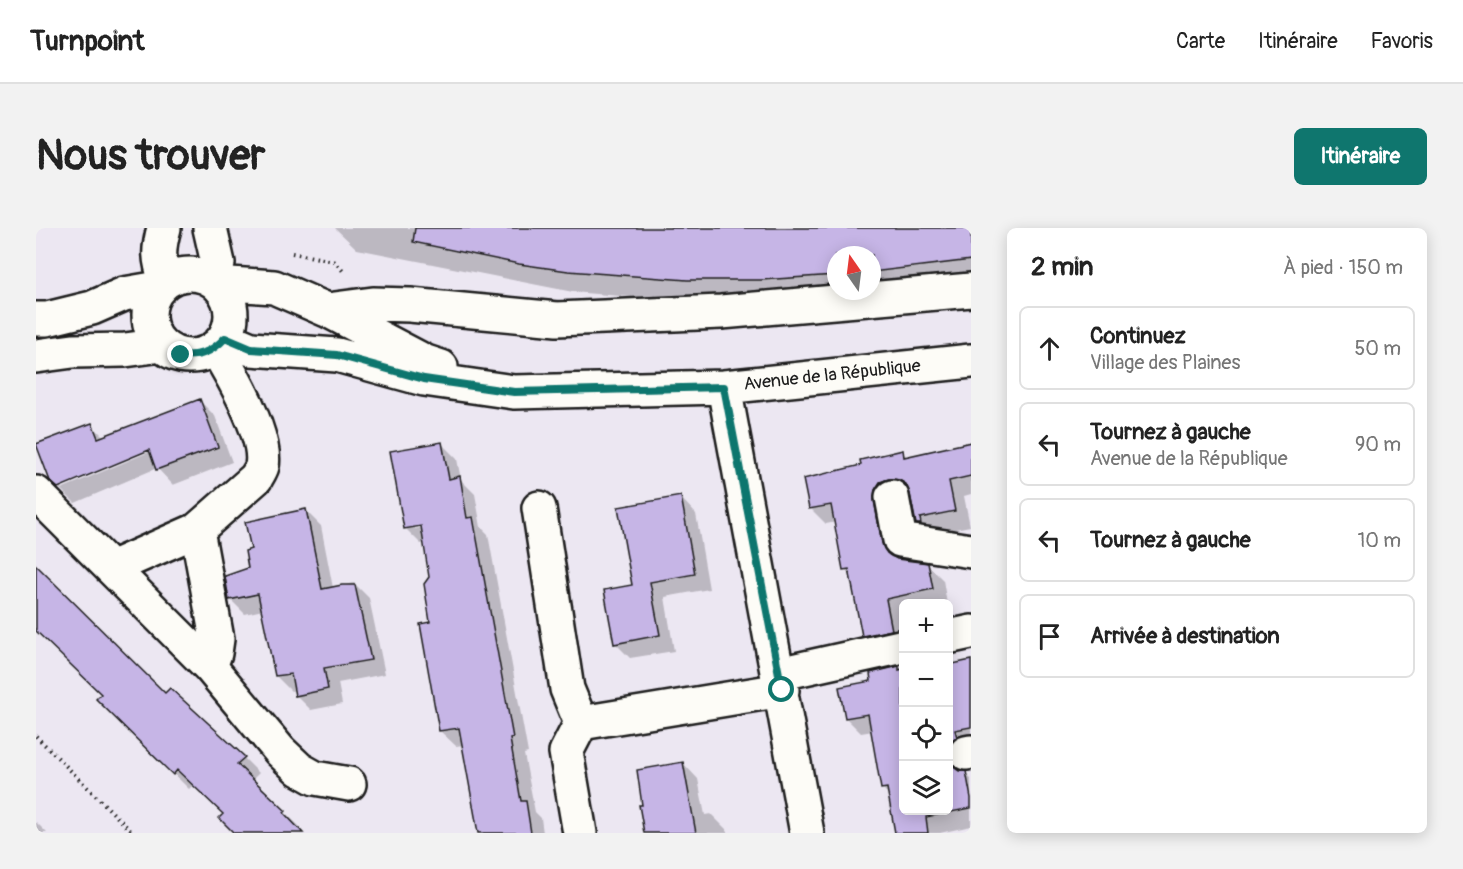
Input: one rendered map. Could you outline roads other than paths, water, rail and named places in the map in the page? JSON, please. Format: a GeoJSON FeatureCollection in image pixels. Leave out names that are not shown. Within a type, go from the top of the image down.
{"type":"FeatureCollection","features":[{"type":"Feature","properties":{"kind":"street"},"geometry":{"type":"LineString","coordinates":[[36,319],[47,319],[92,308],[124,294],[163,285],[177,276],[189,273],[202,275],[215,281],[225,292],[231,305],[231,319],[220,343],[202,354],[188,356],[162,345],[154,333],[150,320],[150,306],[163,285],[159,246],[164,228]]}},
{"type":"Feature","properties":{"kind":"street"},"geometry":{"type":"LineString","coordinates":[[210,228],[218,263],[215,281]]}},
{"type":"Feature","properties":{"kind":"street","name":"Avenue de la République"},"geometry":{"type":"LineString","coordinates":[[215,281],[274,287],[327,309],[426,362],[514,392]]}},
{"type":"Feature","properties":{"kind":"street"},"geometry":{"type":"LineString","coordinates":[[327,309],[373,304],[410,305],[557,319],[721,312],[971,290]]}},
{"type":"Feature","properties":{"kind":"street"},"geometry":{"type":"LineString","coordinates":[[111,568],[196,530],[256,478],[262,468],[263,456],[260,440],[220,343]]}},
{"type":"Feature","properties":{"kind":"street","name":"Avenue de la République"},"geometry":{"type":"LineString","coordinates":[[220,343],[251,349],[337,355],[424,379],[514,392],[724,387],[971,361]]}},
{"type":"Feature","properties":{"kind":"street"},"geometry":{"type":"LineString","coordinates":[[36,356],[162,345]]}},
{"type":"Feature","properties":{"kind":"street"},"geometry":{"type":"LineString","coordinates":[[724,387],[807,833]]}},
{"type":"Feature","properties":{"kind":"street"},"geometry":{"type":"LineString","coordinates":[[36,493],[210,667],[280,752],[299,769],[315,778],[349,784]]}},
{"type":"Feature","properties":{"kind":"street"},"geometry":{"type":"LineString","coordinates":[[892,497],[900,540],[971,551]]}},
{"type":"Feature","properties":{"kind":"street"},"geometry":{"type":"LineString","coordinates":[[539,508],[567,689],[581,723],[566,752],[580,833]]}},
{"type":"Feature","properties":{"kind":"street"},"geometry":{"type":"LineString","coordinates":[[196,530],[217,639],[210,667]]}},
{"type":"Feature","properties":{"kind":"street"},"geometry":{"type":"LineString","coordinates":[[953,636],[971,632]]}},
{"type":"Feature","properties":{"kind":"street"},"geometry":{"type":"LineString","coordinates":[[581,723],[760,692],[780,682],[899,647]]}}]}
